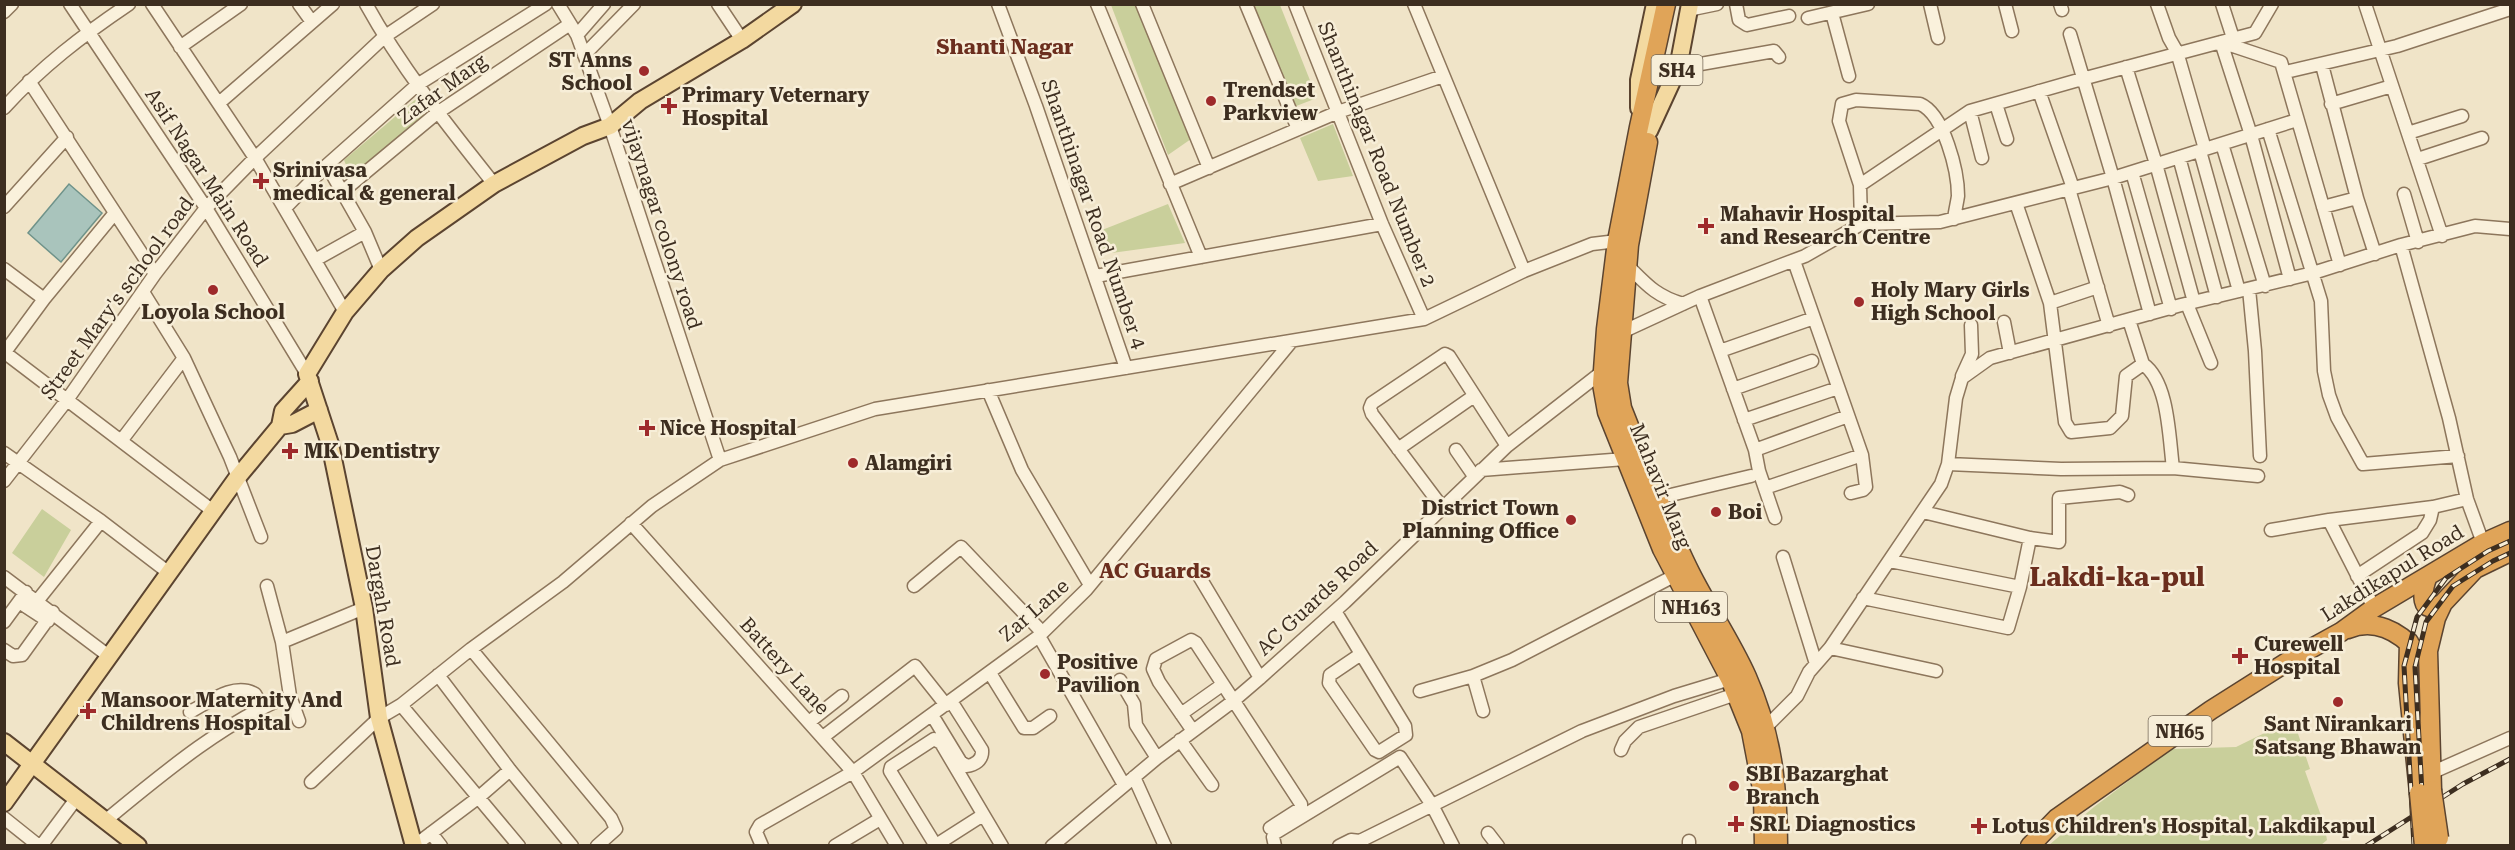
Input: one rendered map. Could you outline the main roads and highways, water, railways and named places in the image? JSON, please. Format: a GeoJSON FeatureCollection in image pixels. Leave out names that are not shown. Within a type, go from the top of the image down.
{"type":"FeatureCollection","features":[{"type":"Feature","properties":{"kind":"highway","name":"NH163"},"geometry":{"type":"LineString","coordinates":[[1665,62],[1666,4]]}},
{"type":"Feature","properties":{"kind":"highway","name":"NH163"},"geometry":{"type":"LineString","coordinates":[[1644,129],[1685,6]]}},
{"type":"Feature","properties":{"kind":"highway","name":"Mahavir Marg"},"geometry":{"type":"LineString","coordinates":[[1644,129],[1617,241],[1602,372],[1607,412],[1625,459],[1670,546],[1691,573],[1747,676],[1766,727],[1775,767],[1779,846]]}},
{"type":"Feature","properties":{"kind":"highway","name":"Mahavir Marg"},"geometry":{"type":"LineString","coordinates":[[1644,129],[1622,332],[1618,383],[1622,408],[1658,498],[1670,546],[1674,576],[1733,686],[1751,731],[1763,794],[1764,846]]}},
{"type":"Feature","properties":{"kind":"highway","name":"Lakdikapul Road"},"geometry":{"type":"LineString","coordinates":[[2030,846],[2057,818],[2211,710],[2290,660],[2341,632],[2374,608],[2483,543],[2511,531]]}},
{"type":"Feature","properties":{"kind":"highway","name":"Lakdikapul Road"},"geometry":{"type":"LineString","coordinates":[[2427,785],[2431,634],[2443,603],[2475,569],[2511,552]]}},
{"type":"Feature","properties":{"kind":"highway"},"geometry":{"type":"LineString","coordinates":[[2428,576],[2421,594],[2424,601],[2429,606],[2437,607],[2443,603]]}},
{"type":"Feature","properties":{"kind":"highway","name":"NH65"},"geometry":{"type":"LineString","coordinates":[[2341,632],[2356,625],[2374,625],[2391,630],[2409,642],[2429,668]]}},
{"type":"Feature","properties":{"kind":"highway","name":"Lakdikapul Road"},"geometry":{"type":"LineString","coordinates":[[2409,642],[2408,683],[2427,785],[2434,843]]}},
{"type":"Feature","properties":{"kind":"main road"},"geometry":{"type":"LineString","coordinates":[[4,803],[237,478],[280,426],[283,411],[308,377],[345,312],[381,270],[417,238],[494,184],[583,136],[610,126],[640,101],[741,40],[793,4]]}},
{"type":"Feature","properties":{"kind":"main road","name":"SH4"},"geometry":{"type":"LineString","coordinates":[[1644,129],[1639,80],[1655,4]]}},
{"type":"Feature","properties":{"kind":"main road","name":"SH4"},"geometry":{"type":"LineString","coordinates":[[1644,129],[1665,62]]}},
{"type":"Feature","properties":{"kind":"main road","name":"Dargah Road"},"geometry":{"type":"LineString","coordinates":[[308,377],[330,444],[364,608],[379,718],[414,846]]}},
{"type":"Feature","properties":{"kind":"main road"},"geometry":{"type":"LineString","coordinates":[[280,426],[291,424],[319,410]]}},
{"type":"Feature","properties":{"kind":"main road"},"geometry":{"type":"LineString","coordinates":[[4,742],[138,846]]}},
{"type":"Feature","properties":{"kind":"water"},"geometry":{"type":"Polygon","coordinates":[[[69,184],[102,213],[61,262],[28,233],[69,184]]]}},
{"type":"Feature","properties":{"kind":"railway"},"geometry":{"type":"LineString","coordinates":[[2414,846],[2404,666],[2417,617],[2446,578],[2488,551],[2510,541]]}},
{"type":"Feature","properties":{"kind":"railway"},"geometry":{"type":"LineString","coordinates":[[2425,846],[2415,667],[2426,622],[2453,586],[2510,553]]}},
{"type":"Feature","properties":{"kind":"railway"},"geometry":{"type":"LineString","coordinates":[[2366,846],[2463,784],[2510,759]]}},
{"type":"Feature","properties":{"kind":"place","name":"ST Anns School"},"geometry":{"type":"Point","coordinates":[644,71]}},
{"type":"Feature","properties":{"kind":"place","name":"Trendset Parkview"},"geometry":{"type":"Point","coordinates":[1211,101]}},
{"type":"Feature","properties":{"kind":"place","name":"Primary Veternary Hospital"},"geometry":{"type":"Point","coordinates":[669,106]}},
{"type":"Feature","properties":{"kind":"place","name":"Srinivasa medical & general"},"geometry":{"type":"Point","coordinates":[261,181]}},
{"type":"Feature","properties":{"kind":"place","name":"Mahavir Hospital and Research Centre"},"geometry":{"type":"Point","coordinates":[1706,226]}},
{"type":"Feature","properties":{"kind":"place","name":"Loyola School"},"geometry":{"type":"Point","coordinates":[213,290]}},
{"type":"Feature","properties":{"kind":"place","name":"Holy Mary Girls High School"},"geometry":{"type":"Point","coordinates":[1859,302]}},
{"type":"Feature","properties":{"kind":"place","name":"Nice Hospital"},"geometry":{"type":"Point","coordinates":[647,428]}},
{"type":"Feature","properties":{"kind":"place","name":"MK Dentistry"},"geometry":{"type":"Point","coordinates":[290,451]}},
{"type":"Feature","properties":{"kind":"place","name":"Alamgiri"},"geometry":{"type":"Point","coordinates":[853,463]}},
{"type":"Feature","properties":{"kind":"place","name":"Boi"},"geometry":{"type":"Point","coordinates":[1716,512]}},
{"type":"Feature","properties":{"kind":"place","name":"District Town Planning Office"},"geometry":{"type":"Point","coordinates":[1571,520]}},
{"type":"Feature","properties":{"kind":"place","name":"Curewell Hospital"},"geometry":{"type":"Point","coordinates":[2240,656]}},
{"type":"Feature","properties":{"kind":"place","name":"Positive Pavilion"},"geometry":{"type":"Point","coordinates":[1045,674]}},
{"type":"Feature","properties":{"kind":"place","name":"Sant Nirankari Satsang Bhawan"},"geometry":{"type":"Point","coordinates":[2338,702]}},
{"type":"Feature","properties":{"kind":"place","name":"Mansoor Maternity And Childrens Hospital"},"geometry":{"type":"Point","coordinates":[88,711]}},
{"type":"Feature","properties":{"kind":"place","name":"SBI Bazarghat Branch"},"geometry":{"type":"Point","coordinates":[1734,786]}},
{"type":"Feature","properties":{"kind":"place","name":"SRL Diagnostics"},"geometry":{"type":"Point","coordinates":[1736,824]}},
{"type":"Feature","properties":{"kind":"place","name":"Lotus Children's Hospital, Lakdikapul"},"geometry":{"type":"Point","coordinates":[1979,826]}},
{"type":"Feature","properties":{"kind":"district","name":"Shanti Nagar"},"geometry":{"type":"Point","coordinates":[1005,47]}},
{"type":"Feature","properties":{"kind":"district","name":"AC Guards"},"geometry":{"type":"Point","coordinates":[1155,571]}},
{"type":"Feature","properties":{"kind":"district","name":"Lakdi-ka-pul"},"geometry":{"type":"Point","coordinates":[2117,577]}}]}
